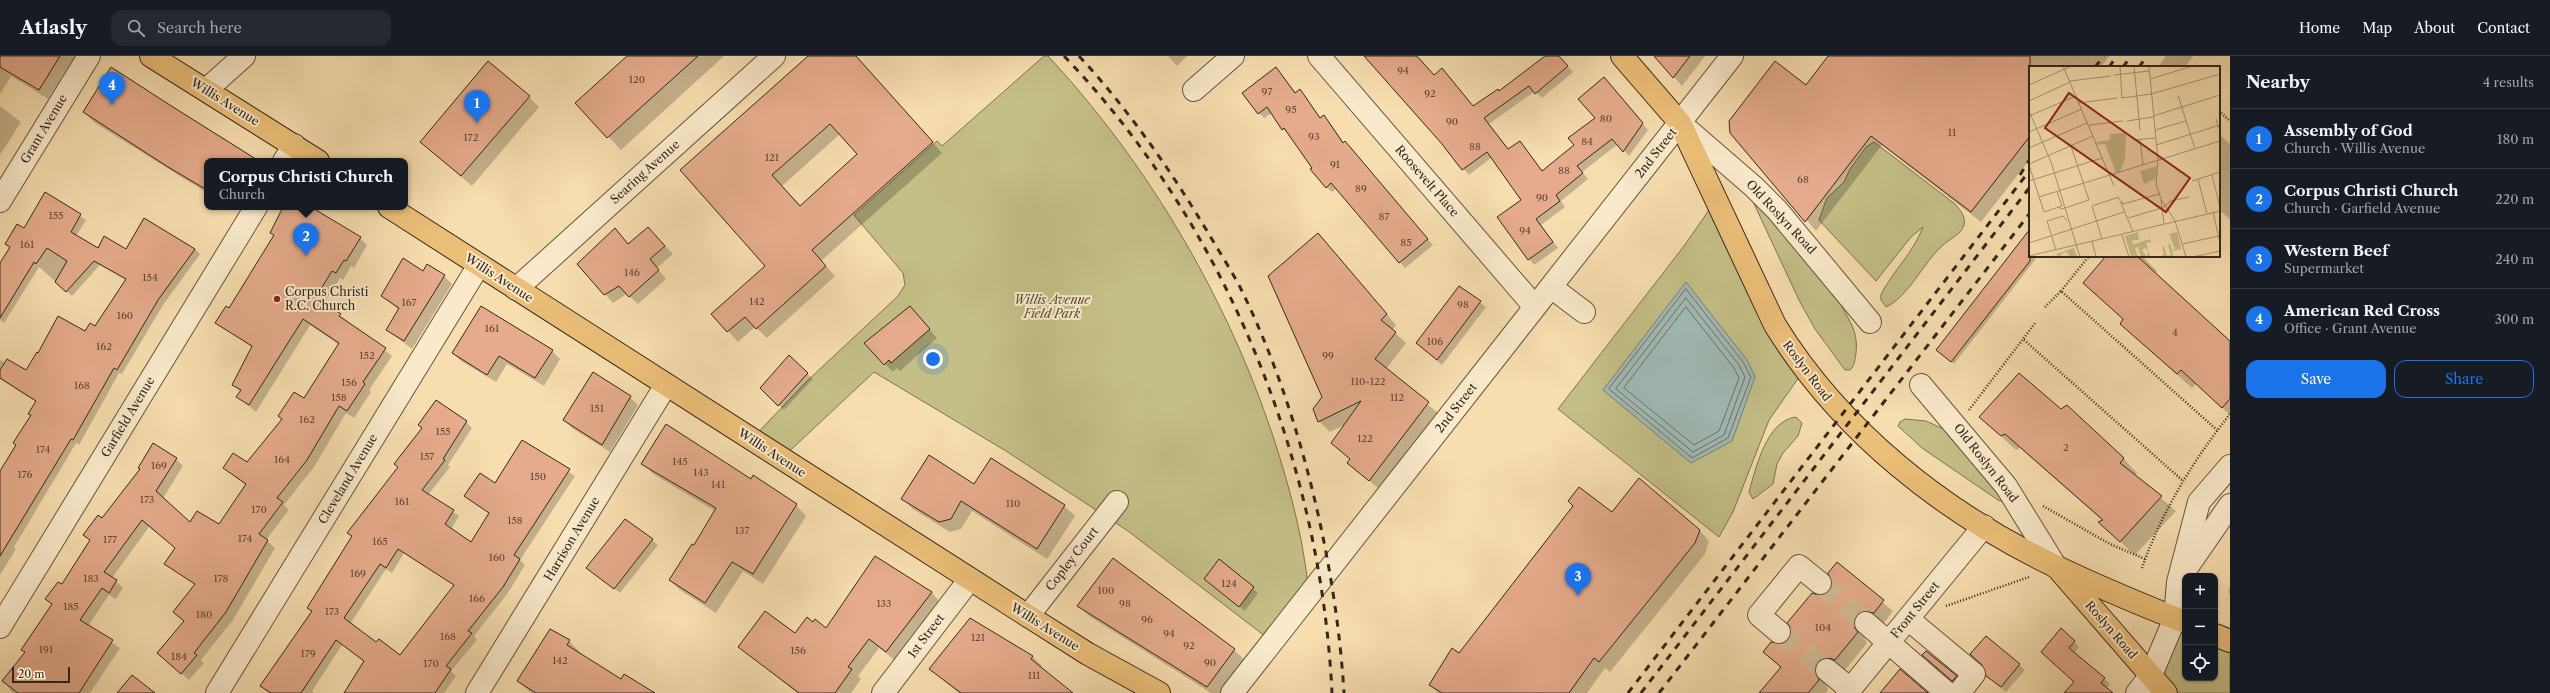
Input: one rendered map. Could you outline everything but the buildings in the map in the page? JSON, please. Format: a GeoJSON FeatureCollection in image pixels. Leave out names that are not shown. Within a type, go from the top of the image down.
{"type":"FeatureCollection","features":[{"type":"Feature","properties":{"kind":"main road","name":"Willis Avenue"},"geometry":{"type":"LineString","coordinates":[[152,56],[206,90],[289,153],[307,158]]}},
{"type":"Feature","properties":{"kind":"main road","name":"Roslyn Road"},"geometry":{"type":"LineString","coordinates":[[1622,56],[1680,123],[1775,325],[1800,365],[1842,415],[1877,448],[1923,486],[1984,526],[2056,567],[2180,620]]}},
{"type":"Feature","properties":{"kind":"main road","name":"Willis Avenue"},"geometry":{"type":"LineString","coordinates":[[394,210],[1028,616],[1094,657],[1159,693]]}},
{"type":"Feature","properties":{"kind":"main road","name":"Roslyn Road"},"geometry":{"type":"LineString","coordinates":[[2056,567],[2166,693]]}},
{"type":"Feature","properties":{"kind":"main road"},"geometry":{"type":"LineString","coordinates":[[2218,636],[2230,641]]}},
{"type":"Feature","properties":{"kind":"street","name":"Grant Avenue"},"geometry":{"type":"LineString","coordinates":[[0,201],[89,56]]}},
{"type":"Feature","properties":{"kind":"street"},"geometry":{"type":"LineString","coordinates":[[206,90],[244,56]]}},
{"type":"Feature","properties":{"kind":"street","name":"Searing Avenue"},"geometry":{"type":"LineString","coordinates":[[516,289],[774,56]]}},
{"type":"Feature","properties":{"kind":"street"},"geometry":{"type":"LineString","coordinates":[[1194,90],[1233,56]]}},
{"type":"Feature","properties":{"kind":"street","name":"Roosevelt Place"},"geometry":{"type":"LineString","coordinates":[[1319,56],[1535,307]]}},
{"type":"Feature","properties":{"kind":"street","name":"2nd Street"},"geometry":{"type":"LineString","coordinates":[[1232,693],[1732,56]]}},
{"type":"Feature","properties":{"kind":"street","name":"Old Roslyn Road"},"geometry":{"type":"LineString","coordinates":[[1680,123],[1754,187],[1777,210],[1870,322]]}},
{"type":"Feature","properties":{"kind":"street","name":"Garfield Avenue"},"geometry":{"type":"LineString","coordinates":[[0,627],[6,606],[254,210]]}},
{"type":"Feature","properties":{"kind":"street","name":"Cleveland Avenue"},"geometry":{"type":"LineString","coordinates":[[217,693],[479,265]]}},
{"type":"Feature","properties":{"kind":"street"},"geometry":{"type":"LineString","coordinates":[[1551,287],[1584,312]]}},
{"type":"Feature","properties":{"kind":"street","name":"Harrison Avenue"},"geometry":{"type":"LineString","coordinates":[[477,693],[666,385]]}},
{"type":"Feature","properties":{"kind":"street","name":"Old Roslyn Road"},"geometry":{"type":"LineString","coordinates":[[1921,385],[2006,486],[2056,567]]}},
{"type":"Feature","properties":{"kind":"street"},"geometry":{"type":"LineString","coordinates":[[2137,693],[2151,676],[2180,620],[2178,582],[2199,502],[2230,466]]}},
{"type":"Feature","properties":{"kind":"street","name":"Copley Court"},"geometry":{"type":"LineString","coordinates":[[1028,616],[1117,502]]}},
{"type":"Feature","properties":{"kind":"street"},"geometry":{"type":"LineString","coordinates":[[2178,582],[2230,505]]}},
{"type":"Feature","properties":{"kind":"street","name":"Front Street"},"geometry":{"type":"LineString","coordinates":[[1848,691],[1984,526]]}},
{"type":"Feature","properties":{"kind":"street"},"geometry":{"type":"LineString","coordinates":[[1779,632],[1759,615],[1798,566],[1820,583]]}},
{"type":"Feature","properties":{"kind":"street","name":"1st Street"},"geometry":{"type":"LineString","coordinates":[[883,693],[970,579]]}},
{"type":"Feature","properties":{"kind":"street"},"geometry":{"type":"LineString","coordinates":[[1908,619],[1974,674],[1959,693]]}},
{"type":"Feature","properties":{"kind":"street"},"geometry":{"type":"LineString","coordinates":[[1866,623],[1946,693]]}},
{"type":"Feature","properties":{"kind":"street"},"geometry":{"type":"LineString","coordinates":[[1827,670],[1848,691]]}},
{"type":"Feature","properties":{"kind":"path"},"geometry":{"type":"LineString","coordinates":[[2220,112],[2230,121]]}},
{"type":"Feature","properties":{"kind":"path"},"geometry":{"type":"LineString","coordinates":[[2045,307],[2061,291],[2088,257]]}},
{"type":"Feature","properties":{"kind":"path"},"geometry":{"type":"LineString","coordinates":[[2061,291],[2217,430]]}},
{"type":"Feature","properties":{"kind":"path"},"geometry":{"type":"LineString","coordinates":[[1967,412],[2024,340],[2036,322]]}},
{"type":"Feature","properties":{"kind":"path"},"geometry":{"type":"LineString","coordinates":[[2024,340],[2182,480]]}},
{"type":"Feature","properties":{"kind":"path"},"geometry":{"type":"LineString","coordinates":[[2041,504],[2110,544],[2145,559]]}},
{"type":"Feature","properties":{"kind":"path"},"geometry":{"type":"LineString","coordinates":[[1942,608],[2029,578]]}},
{"type":"Feature","properties":{"kind":"green space","name":"Willis Avenue Field Park"},"geometry":{"type":"Polygon","coordinates":[[[1044,56],[1048,56],[1091,106],[1131,159],[1169,214],[1202,272],[1232,332],[1258,394],[1280,457],[1297,521],[1310,596],[1274,643],[1128,531],[1006,451],[874,372],[781,459],[751,440],[805,383],[898,296],[905,285],[903,273],[854,215],[937,141],[942,146],[1044,56]]]}},
{"type":"Feature","properties":{"kind":"green space"},"geometry":{"type":"Polygon","coordinates":[[[1874,142],[1955,204],[1962,213],[1964,219],[1964,225],[1960,232],[1945,243],[1935,253],[1902,296],[1886,307],[1881,300],[1881,294],[1909,253],[1923,227],[1911,237],[1876,281],[1819,220],[1827,198],[1844,182],[1850,169],[1866,147],[1874,142]]]}},
{"type":"Feature","properties":{"kind":"green space"},"geometry":{"type":"Polygon","coordinates":[[[1748,191],[1836,294],[1850,322],[1855,336],[1856,353],[1854,364],[1850,370],[1845,370],[1815,329],[1800,302],[1748,191]]]}},
{"type":"Feature","properties":{"kind":"green space"},"geometry":{"type":"Polygon","coordinates":[[[1716,200],[1804,370],[1769,420],[1733,512],[1719,537],[1558,409],[1684,246],[1716,200]]]}},
{"type":"Feature","properties":{"kind":"green space"},"geometry":{"type":"Polygon","coordinates":[[[1796,417],[1802,423],[1798,436],[1783,453],[1777,464],[1773,484],[1753,499],[1749,492],[1764,447],[1777,427],[1786,420],[1796,417]]]}},
{"type":"Feature","properties":{"kind":"green space"},"geometry":{"type":"Polygon","coordinates":[[[1905,419],[1926,421],[1948,431],[2008,504],[1998,500],[1922,448],[1898,426],[1900,422],[1905,419]]]}},
{"type":"Feature","properties":{"kind":"green space"},"geometry":{"type":"Polygon","coordinates":[[[2182,627],[2182,681],[2218,681],[2218,636],[2230,641],[2230,693],[2166,693],[2151,675],[2182,627]]]}},
{"type":"Feature","properties":{"kind":"water"},"geometry":{"type":"Polygon","coordinates":[[[1686,282],[1747,360],[1755,377],[1732,441],[1691,463],[1603,390],[1686,282]]]}},
{"type":"Feature","properties":{"kind":"tunnel"},"geometry":{"type":"LineString","coordinates":[[1820,583],[1866,623]]}},
{"type":"Feature","properties":{"kind":"tunnel"},"geometry":{"type":"LineString","coordinates":[[1779,632],[1827,670]]}},
{"type":"Feature","properties":{"kind":"railway"},"geometry":{"type":"LineString","coordinates":[[1064,56],[1121,122],[1172,194],[1217,270],[1254,350],[1285,434],[1308,520],[1324,606],[1332,693]]}},
{"type":"Feature","properties":{"kind":"railway"},"geometry":{"type":"LineString","coordinates":[[1079,56],[1115,98],[1149,142],[1181,188],[1237,281],[1261,333],[1280,382],[1297,433],[1311,485],[1333,591],[1340,643],[1344,693]]}},
{"type":"Feature","properties":{"kind":"railway"},"geometry":{"type":"LineString","coordinates":[[2096,66],[2104,56]]}},
{"type":"Feature","properties":{"kind":"railway"},"geometry":{"type":"LineString","coordinates":[[2110,66],[2117,56]]}},
{"type":"Feature","properties":{"kind":"railway"},"geometry":{"type":"LineString","coordinates":[[2124,66],[2131,56]]}},
{"type":"Feature","properties":{"kind":"railway"},"geometry":{"type":"LineString","coordinates":[[2140,66],[2147,56]]}},
{"type":"Feature","properties":{"kind":"railway"},"geometry":{"type":"LineString","coordinates":[[2020,175],[2029,161]]}},
{"type":"Feature","properties":{"kind":"railway"},"geometry":{"type":"LineString","coordinates":[[1628,693],[2029,171]]}},
{"type":"Feature","properties":{"kind":"railway"},"geometry":{"type":"LineString","coordinates":[[1641,693],[2029,188]]}},
{"type":"Feature","properties":{"kind":"railway"},"geometry":{"type":"LineString","coordinates":[[1659,693],[2029,214]]}},
{"type":"Feature","properties":{"kind":"place","name":"American Red Cross"},"geometry":{"type":"Point","coordinates":[112,105]}},
{"type":"Feature","properties":{"kind":"place","name":"Assembly of God"},"geometry":{"type":"Point","coordinates":[477,123]}},
{"type":"Feature","properties":{"kind":"place","name":"Corpus Christi Church"},"geometry":{"type":"Point","coordinates":[306,256]}},
{"type":"Feature","properties":{"kind":"place","name":"Corpus Christi R.C. Church"},"geometry":{"type":"Point","coordinates":[277,299]}},
{"type":"Feature","properties":{"kind":"place","name":"Western Beef"},"geometry":{"type":"Point","coordinates":[1578,596]}}]}
